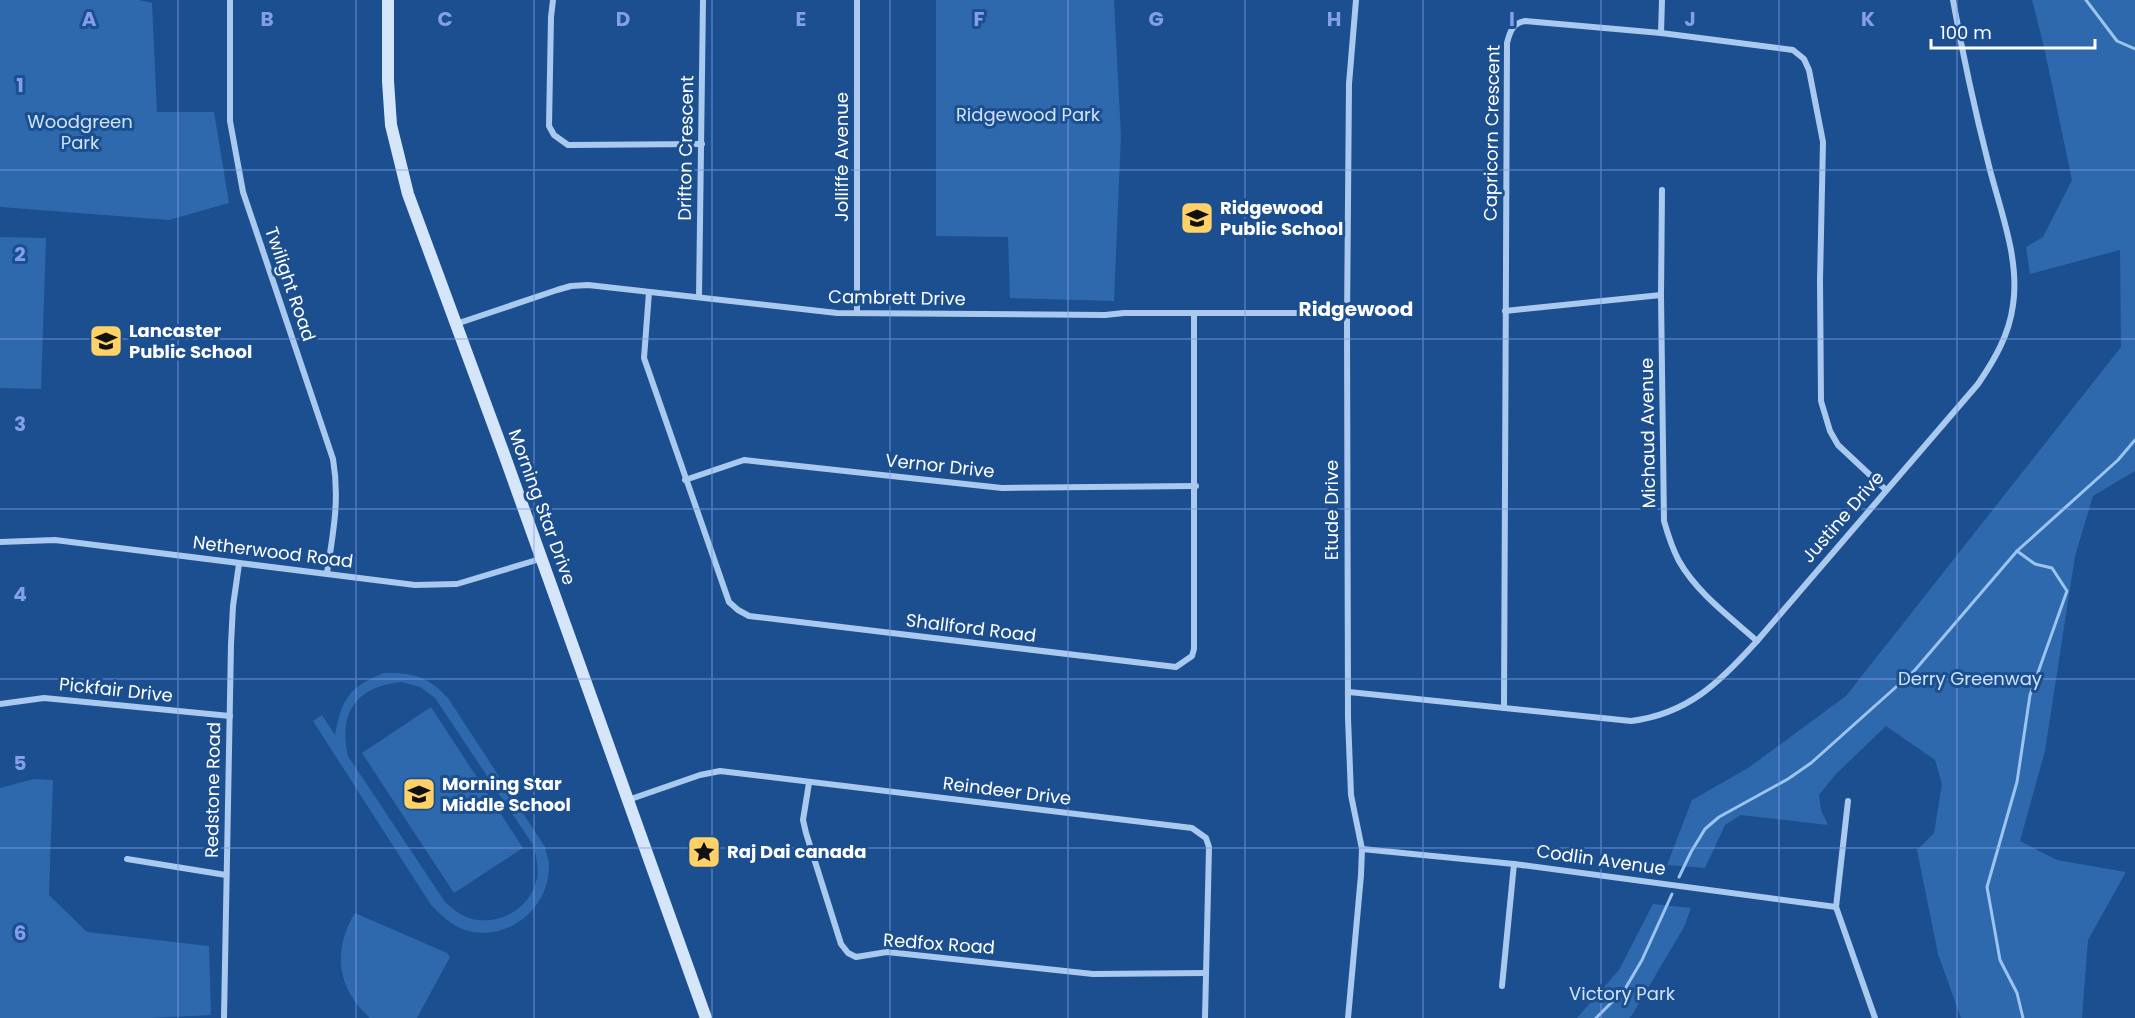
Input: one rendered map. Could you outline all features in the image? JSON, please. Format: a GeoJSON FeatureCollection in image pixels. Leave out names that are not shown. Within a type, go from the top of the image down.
{"type":"FeatureCollection","features":[{"type":"Feature","properties":{"kind":"street","name":"Twilight Road"},"geometry":{"type":"LineString","coordinates":[[230,0],[230,121],[243,192],[333,459],[337,501],[327,573]]}},
{"type":"Feature","properties":{"kind":"street","name":"Morning Star Drive"},"geometry":{"type":"LineString","coordinates":[[388,0],[388,81],[391,125],[408,194],[504,454],[706,1018]]}},
{"type":"Feature","properties":{"kind":"street"},"geometry":{"type":"LineString","coordinates":[[553,0],[549,126],[554,135],[568,145],[702,144]]}},
{"type":"Feature","properties":{"kind":"street","name":"Drifton Crescent"},"geometry":{"type":"LineString","coordinates":[[699,297],[703,0]]}},
{"type":"Feature","properties":{"kind":"street","name":"Jolliffe Avenue"},"geometry":{"type":"LineString","coordinates":[[857,0],[857,313]]}},
{"type":"Feature","properties":{"kind":"street","name":"Etude Drive"},"geometry":{"type":"LineString","coordinates":[[1348,1018],[1362,875],[1362,849],[1348,770],[1349,84],[1356,0]]}},
{"type":"Feature","properties":{"kind":"street"},"geometry":{"type":"LineString","coordinates":[[1661,33],[1662,0]]}},
{"type":"Feature","properties":{"kind":"street","name":"Justine Drive"},"geometry":{"type":"LineString","coordinates":[[1349,692],[1630,721],[1649,719],[1668,713],[1701,695],[1724,677],[1756,641],[1978,384],[1994,362],[2010,322],[2014,303],[2014,283],[2010,248],[1966,75],[1953,0]]}},
{"type":"Feature","properties":{"kind":"street","name":"Capricorn Crescent"},"geometry":{"type":"LineString","coordinates":[[1504,708],[1508,43],[1510,30],[1518,22],[1661,33],[1792,50],[1804,59],[1809,70],[1823,142],[1820,280],[1821,401],[1830,431],[1838,445],[1886,490]]}},
{"type":"Feature","properties":{"kind":"street","name":"Michaud Avenue"},"geometry":{"type":"LineString","coordinates":[[1662,190],[1660,295],[1664,521],[1674,551],[1688,575],[1756,641]]}},
{"type":"Feature","properties":{"kind":"street","name":"Cambrett Drive"},"geometry":{"type":"LineString","coordinates":[[456,324],[572,286],[588,285],[814,312],[1105,315],[1124,313],[1347,313]]}},
{"type":"Feature","properties":{"kind":"street","name":"Shallford Road"},"geometry":{"type":"LineString","coordinates":[[649,292],[644,358],[729,602],[738,610],[749,616],[1176,667],[1192,656],[1194,649],[1196,486],[1194,313]]}},
{"type":"Feature","properties":{"kind":"street"},"geometry":{"type":"LineString","coordinates":[[1505,311],[1660,295]]}},
{"type":"Feature","properties":{"kind":"street","name":"Vernor Drive"},"geometry":{"type":"LineString","coordinates":[[685,480],[744,460],[1002,488],[1196,486]]}},
{"type":"Feature","properties":{"kind":"street","name":"Netherwood Road"},"geometry":{"type":"LineString","coordinates":[[0,542],[55,540],[416,585],[457,584],[540,559]]}},
{"type":"Feature","properties":{"kind":"street","name":"Redstone Road"},"geometry":{"type":"LineString","coordinates":[[224,1018],[233,606],[239,564]]}},
{"type":"Feature","properties":{"kind":"street","name":"Pickfair Drive"},"geometry":{"type":"LineString","coordinates":[[0,704],[44,698],[230,716]]}},
{"type":"Feature","properties":{"kind":"street","name":"Reindeer Drive"},"geometry":{"type":"LineString","coordinates":[[627,800],[710,772],[720,771],[1192,828],[1206,838],[1209,847],[1205,1018]]}},
{"type":"Feature","properties":{"kind":"street","name":"Redfox Road"},"geometry":{"type":"LineString","coordinates":[[808,783],[803,820],[806,832],[841,944],[848,953],[856,957],[887,952],[1093,974],[1206,973]]}},
{"type":"Feature","properties":{"kind":"street"},"geometry":{"type":"LineString","coordinates":[[1848,801],[1836,907],[1875,1018]]}},
{"type":"Feature","properties":{"kind":"street","name":"Codlin Avenue"},"geometry":{"type":"LineString","coordinates":[[1362,849],[1514,864],[1836,907]]}},
{"type":"Feature","properties":{"kind":"street"},"geometry":{"type":"LineString","coordinates":[[127,859],[226,875]]}},
{"type":"Feature","properties":{"kind":"street"},"geometry":{"type":"LineString","coordinates":[[1502,986],[1514,864]]}},
{"type":"Feature","properties":{"kind":"green space","name":"Woodgreen Park"},"geometry":{"type":"Polygon","coordinates":[[[0,0],[139,0],[152,3],[157,112],[214,112],[229,203],[169,220],[0,207],[0,0]]]}},
{"type":"Feature","properties":{"kind":"green space","name":"Ridgewood Park"},"geometry":{"type":"Polygon","coordinates":[[[936,0],[1114,0],[1121,136],[1114,301],[1010,298],[1008,237],[936,236],[936,0]]]}},
{"type":"Feature","properties":{"kind":"green space","name":"Derry Greenway"},"geometry":{"type":"Polygon","coordinates":[[[2032,0],[2135,0],[2135,471],[2093,496],[2075,556],[2045,751],[2020,841],[2057,860],[2126,872],[2088,940],[2082,1018],[1961,1018],[1938,954],[1917,850],[1934,833],[1942,784],[1935,760],[1886,726],[1836,774],[1819,795],[1821,810],[1828,825],[1741,815],[1725,825],[1705,868],[1667,865],[1692,800],[1748,768],[1846,696],[2121,347],[2120,250],[2030,274],[2026,247],[2043,237],[2072,180],[2032,0]]]}},
{"type":"Feature","properties":{"kind":"green space"},"geometry":{"type":"Polygon","coordinates":[[[0,237],[46,238],[41,389],[0,388],[0,237]]]}},
{"type":"Feature","properties":{"kind":"green space"},"geometry":{"type":"Polygon","coordinates":[[[384,673],[412,675],[420,677],[441,691],[448,698],[545,847],[549,863],[547,882],[541,897],[521,920],[507,928],[492,932],[476,932],[456,926],[438,912],[431,905],[313,721],[322,715],[335,735],[344,703],[349,695],[372,678],[384,673]],[[402,682],[386,685],[373,689],[354,704],[346,726],[348,756],[445,902],[454,910],[472,919],[494,920],[504,917],[522,906],[534,888],[538,870],[533,845],[435,698],[420,687],[402,682]]]}},
{"type":"Feature","properties":{"kind":"green space"},"geometry":{"type":"Polygon","coordinates":[[[431,707],[523,848],[454,893],[362,753],[431,707]]]}},
{"type":"Feature","properties":{"kind":"green space"},"geometry":{"type":"Polygon","coordinates":[[[34,779],[53,780],[49,895],[87,932],[209,946],[211,1015],[151,1018],[0,1018],[0,788],[34,779]]]}},
{"type":"Feature","properties":{"kind":"green space","name":"Victory Park"},"geometry":{"type":"Polygon","coordinates":[[[1653,904],[1691,908],[1684,927],[1632,1015],[1629,1018],[1577,1018],[1619,970],[1653,904]]]}},
{"type":"Feature","properties":{"kind":"green space"},"geometry":{"type":"Polygon","coordinates":[[[355,913],[447,953],[450,957],[417,1018],[370,1018],[350,995],[342,969],[341,955],[343,941],[355,913]]]}},
{"type":"Feature","properties":{"kind":"waterway"},"geometry":{"type":"LineString","coordinates":[[2086,0],[2117,41],[2135,49]]}},
{"type":"Feature","properties":{"kind":"waterway"},"geometry":{"type":"LineString","coordinates":[[1679,877],[1705,829],[1719,817],[1788,779],[1811,763],[1915,670],[2017,551],[2118,460],[2135,440]]}},
{"type":"Feature","properties":{"kind":"waterway"},"geometry":{"type":"LineString","coordinates":[[2017,551],[2035,564],[2052,568],[2067,591],[2030,695],[2017,782],[1987,887],[2000,960],[2017,993],[2023,1018]]}},
{"type":"Feature","properties":{"kind":"waterway"},"geometry":{"type":"LineString","coordinates":[[1596,1018],[1625,989],[1642,960],[1672,894]]}},
{"type":"Feature","properties":{"kind":"place","name":"Ridgewood Public School"},"geometry":{"type":"Point","coordinates":[1197,218]}},
{"type":"Feature","properties":{"kind":"place","name":"Lancaster Public School"},"geometry":{"type":"Point","coordinates":[106,341]}},
{"type":"Feature","properties":{"kind":"place","name":"Morning Star Middle School"},"geometry":{"type":"Point","coordinates":[419,794]}},
{"type":"Feature","properties":{"kind":"place","name":"Raj Dai canada"},"geometry":{"type":"Point","coordinates":[704,852]}},
{"type":"Feature","properties":{"kind":"district","name":"Ridgewood"},"geometry":{"type":"Point","coordinates":[1356,309]}}]}
